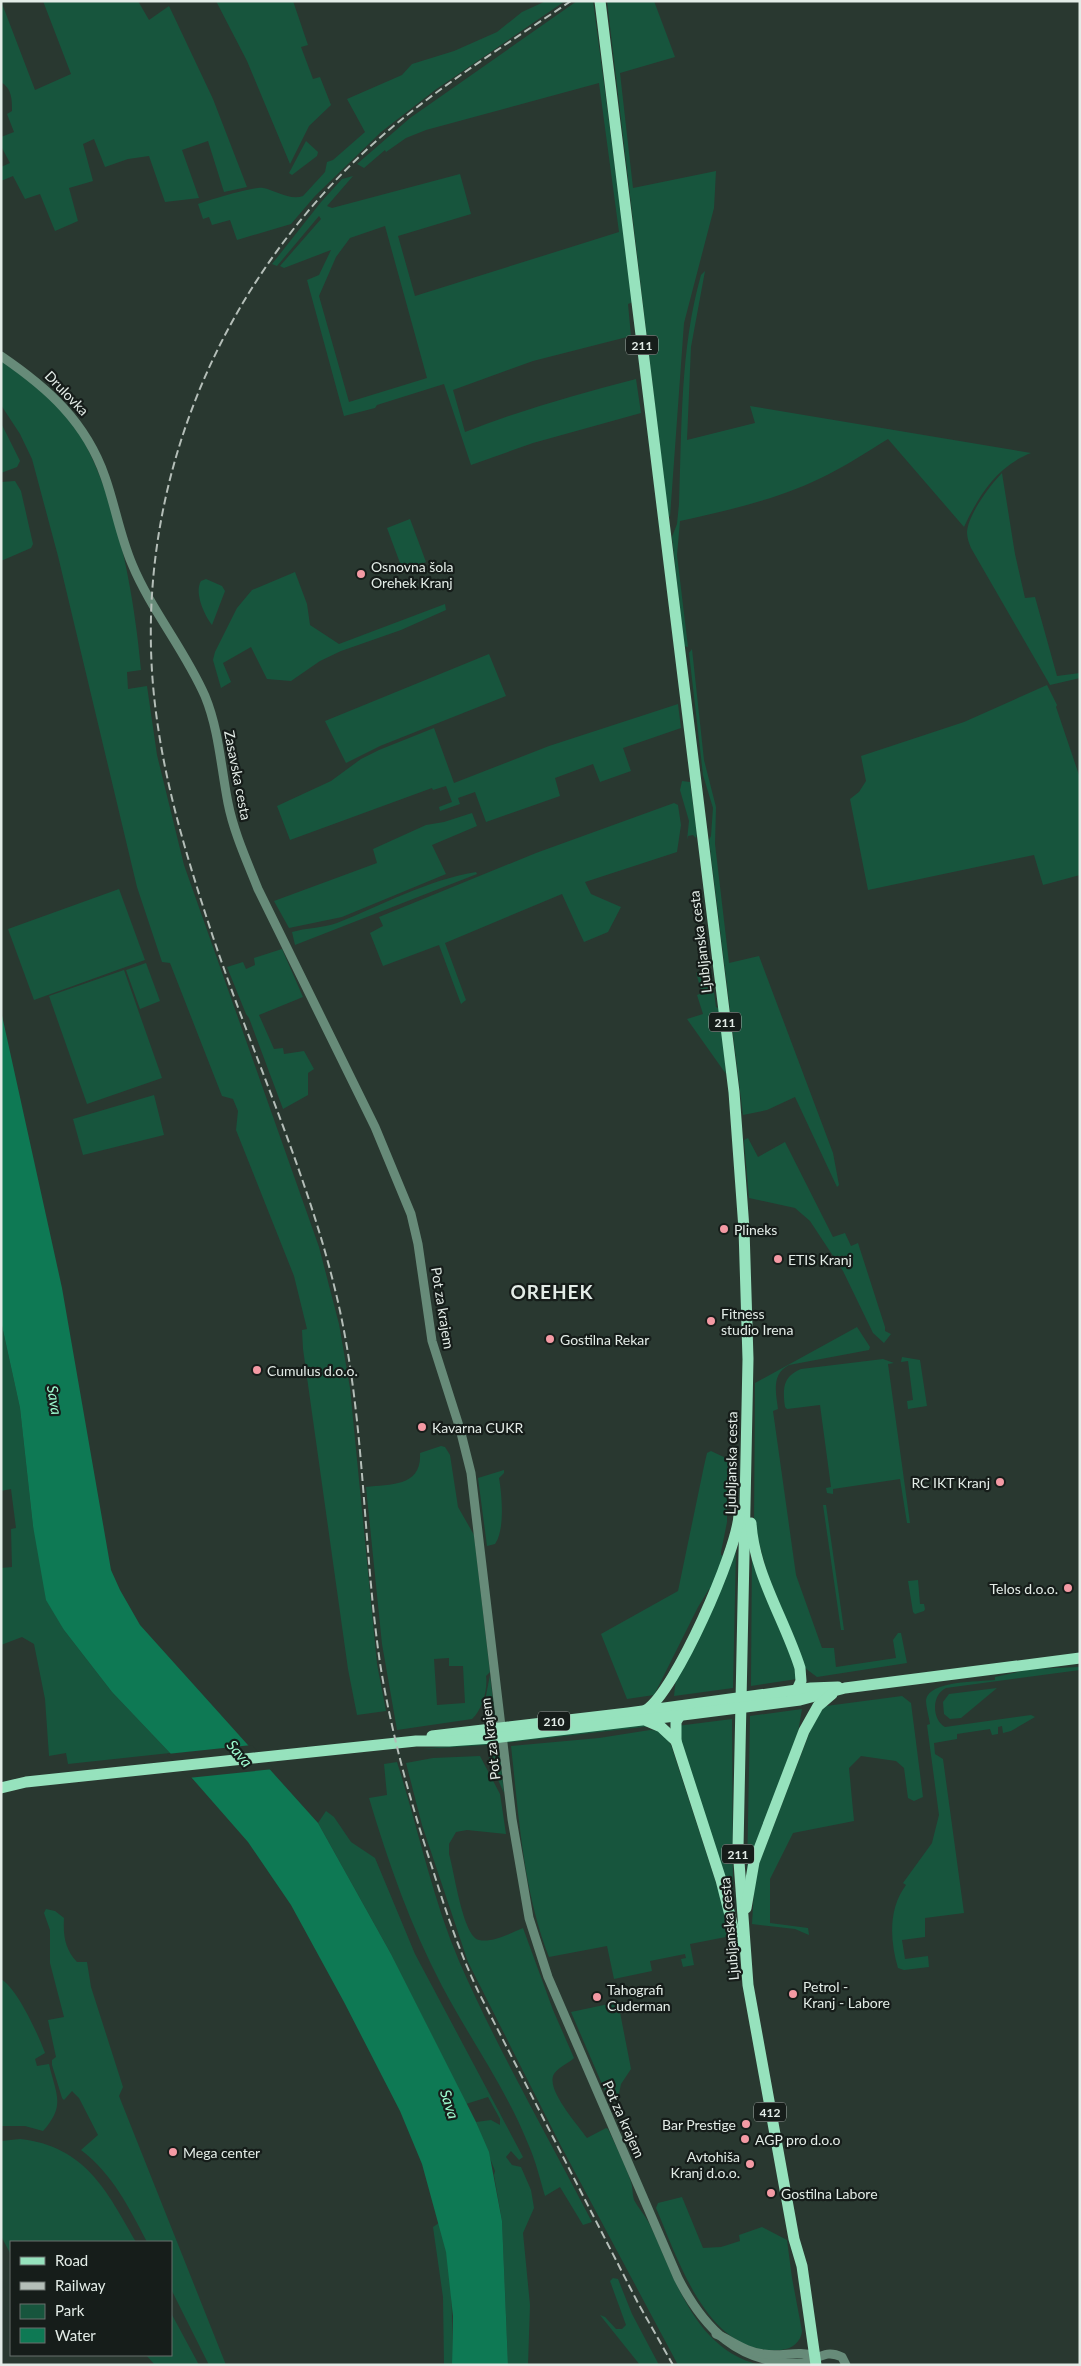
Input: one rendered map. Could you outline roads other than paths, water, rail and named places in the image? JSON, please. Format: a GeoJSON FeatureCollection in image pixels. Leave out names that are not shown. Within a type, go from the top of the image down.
{"type":"FeatureCollection","features":[{"type":"Feature","properties":{"kind":"main road","name":"Ljubljanska cesta"},"geometry":{"type":"LineString","coordinates":[[600,2],[734,1092],[740,1168],[748,1359],[738,1848],[748,1985],[794,2239],[798,2284],[808,2340],[816,2361]]}},
{"type":"Feature","properties":{"kind":"main road","name":"211"},"geometry":{"type":"LineString","coordinates":[[746,1482],[751,1495],[752,1529],[757,1554],[798,1661],[801,1674],[792,1696],[805,1710],[804,1731]]}},
{"type":"Feature","properties":{"kind":"main road","name":"211"},"geometry":{"type":"LineString","coordinates":[[644,1715],[661,1697],[728,1561],[736,1532],[740,1498],[746,1482]]}},
{"type":"Feature","properties":{"kind":"main road","name":"210"},"geometry":{"type":"LineString","coordinates":[[1,1788],[26,1782],[416,1741],[468,1740],[836,1689],[1080,1658]]}},
{"type":"Feature","properties":{"kind":"main road","name":"211"},"geometry":{"type":"LineString","coordinates":[[746,1964],[750,1944],[746,1907],[752,1872],[804,1731],[818,1706],[836,1689],[809,1676],[798,1661]]}},
{"type":"Feature","properties":{"kind":"main road","name":"211"},"geometry":{"type":"LineString","coordinates":[[674,1673],[671,1694],[685,1710],[675,1725],[676,1741],[730,1910],[737,1941],[740,1969],[748,1985]]}},
{"type":"Feature","properties":{"kind":"main road"},"geometry":{"type":"LineString","coordinates":[[644,1715],[676,1741]]}},
{"type":"Feature","properties":{"kind":"main road","name":"210"},"geometry":{"type":"LineString","coordinates":[[1,1780],[26,1782]]}},
{"type":"Feature","properties":{"kind":"street","name":"Drulovka"},"geometry":{"type":"LineString","coordinates":[[1,356],[55,397],[79,424],[99,462]]}},
{"type":"Feature","properties":{"kind":"street","name":"Zasavska cesta"},"geometry":{"type":"LineString","coordinates":[[99,462],[129,558],[153,605],[174,637],[210,709],[228,805],[258,889],[371,1118]]}},
{"type":"Feature","properties":{"kind":"street","name":"Pot za krajem"},"geometry":{"type":"LineString","coordinates":[[371,1118],[401,1187],[414,1227],[432,1341],[468,1460],[500,1702],[512,1819],[523,1892],[548,1977],[678,2278],[694,2307],[714,2332],[754,2353],[780,2355],[803,2352],[816,2361],[829,2353],[842,2357],[846,2365]]}},
{"type":"Feature","properties":{"kind":"water","name":"Sava"},"geometry":{"type":"Polygon","coordinates":[[[1,1011],[62,1288],[111,1570],[140,1625],[318,1823],[391,1954],[476,2122],[489,2152],[502,2221],[508,2365],[452,2365],[453,2316],[446,2252],[422,2164],[400,2111],[291,1905],[248,1842],[170,1753],[112,1692],[64,1630],[46,1600],[33,1526],[20,1408],[1,1321],[1,1011]]]}},
{"type":"Feature","properties":{"kind":"railway"},"geometry":{"type":"LineString","coordinates":[[571,1],[445,86],[397,123],[374,143],[317,201],[268,264],[226,332],[194,405],[170,481],[155,559],[151,639],[161,747],[187,855],[228,981],[314,1215],[340,1311],[354,1398],[374,1619],[380,1663],[395,1740],[416,1817],[453,1930],[478,1991],[638,2303],[673,2365]]}},
{"type":"Feature","properties":{"kind":"place","name":"Osnovna šola Orehek Kranj"},"geometry":{"type":"Point","coordinates":[361,574]}},
{"type":"Feature","properties":{"kind":"place","name":"Plineks"},"geometry":{"type":"Point","coordinates":[724,1229]}},
{"type":"Feature","properties":{"kind":"place","name":"ETIS Kranj"},"geometry":{"type":"Point","coordinates":[778,1259]}},
{"type":"Feature","properties":{"kind":"place","name":"Fitness studio Irena"},"geometry":{"type":"Point","coordinates":[711,1321]}},
{"type":"Feature","properties":{"kind":"place","name":"Gostilna Rekar"},"geometry":{"type":"Point","coordinates":[550,1339]}},
{"type":"Feature","properties":{"kind":"place","name":"Cumulus d.o.o."},"geometry":{"type":"Point","coordinates":[257,1370]}},
{"type":"Feature","properties":{"kind":"place","name":"Kavarna CUKR"},"geometry":{"type":"Point","coordinates":[422,1427]}},
{"type":"Feature","properties":{"kind":"place","name":"RC IKT Kranj"},"geometry":{"type":"Point","coordinates":[1000,1482]}},
{"type":"Feature","properties":{"kind":"place","name":"Telos d.o.o."},"geometry":{"type":"Point","coordinates":[1068,1588]}},
{"type":"Feature","properties":{"kind":"place","name":"Petrol - Kranj - Labore"},"geometry":{"type":"Point","coordinates":[793,1994]}},
{"type":"Feature","properties":{"kind":"place","name":"Tahografi Cuderman"},"geometry":{"type":"Point","coordinates":[597,1997]}},
{"type":"Feature","properties":{"kind":"place","name":"Bar Prestige"},"geometry":{"type":"Point","coordinates":[746,2124]}},
{"type":"Feature","properties":{"kind":"place","name":"AGP pro d.o.o"},"geometry":{"type":"Point","coordinates":[745,2139]}},
{"type":"Feature","properties":{"kind":"place","name":"Mega center"},"geometry":{"type":"Point","coordinates":[173,2152]}},
{"type":"Feature","properties":{"kind":"place","name":"Avtohiša Kranj d.o.o."},"geometry":{"type":"Point","coordinates":[750,2164]}},
{"type":"Feature","properties":{"kind":"place","name":"Gostilna Labore"},"geometry":{"type":"Point","coordinates":[771,2193]}},
{"type":"Feature","properties":{"kind":"district","name":"OREHEK"},"geometry":{"type":"Point","coordinates":[552,1291]}}]}
